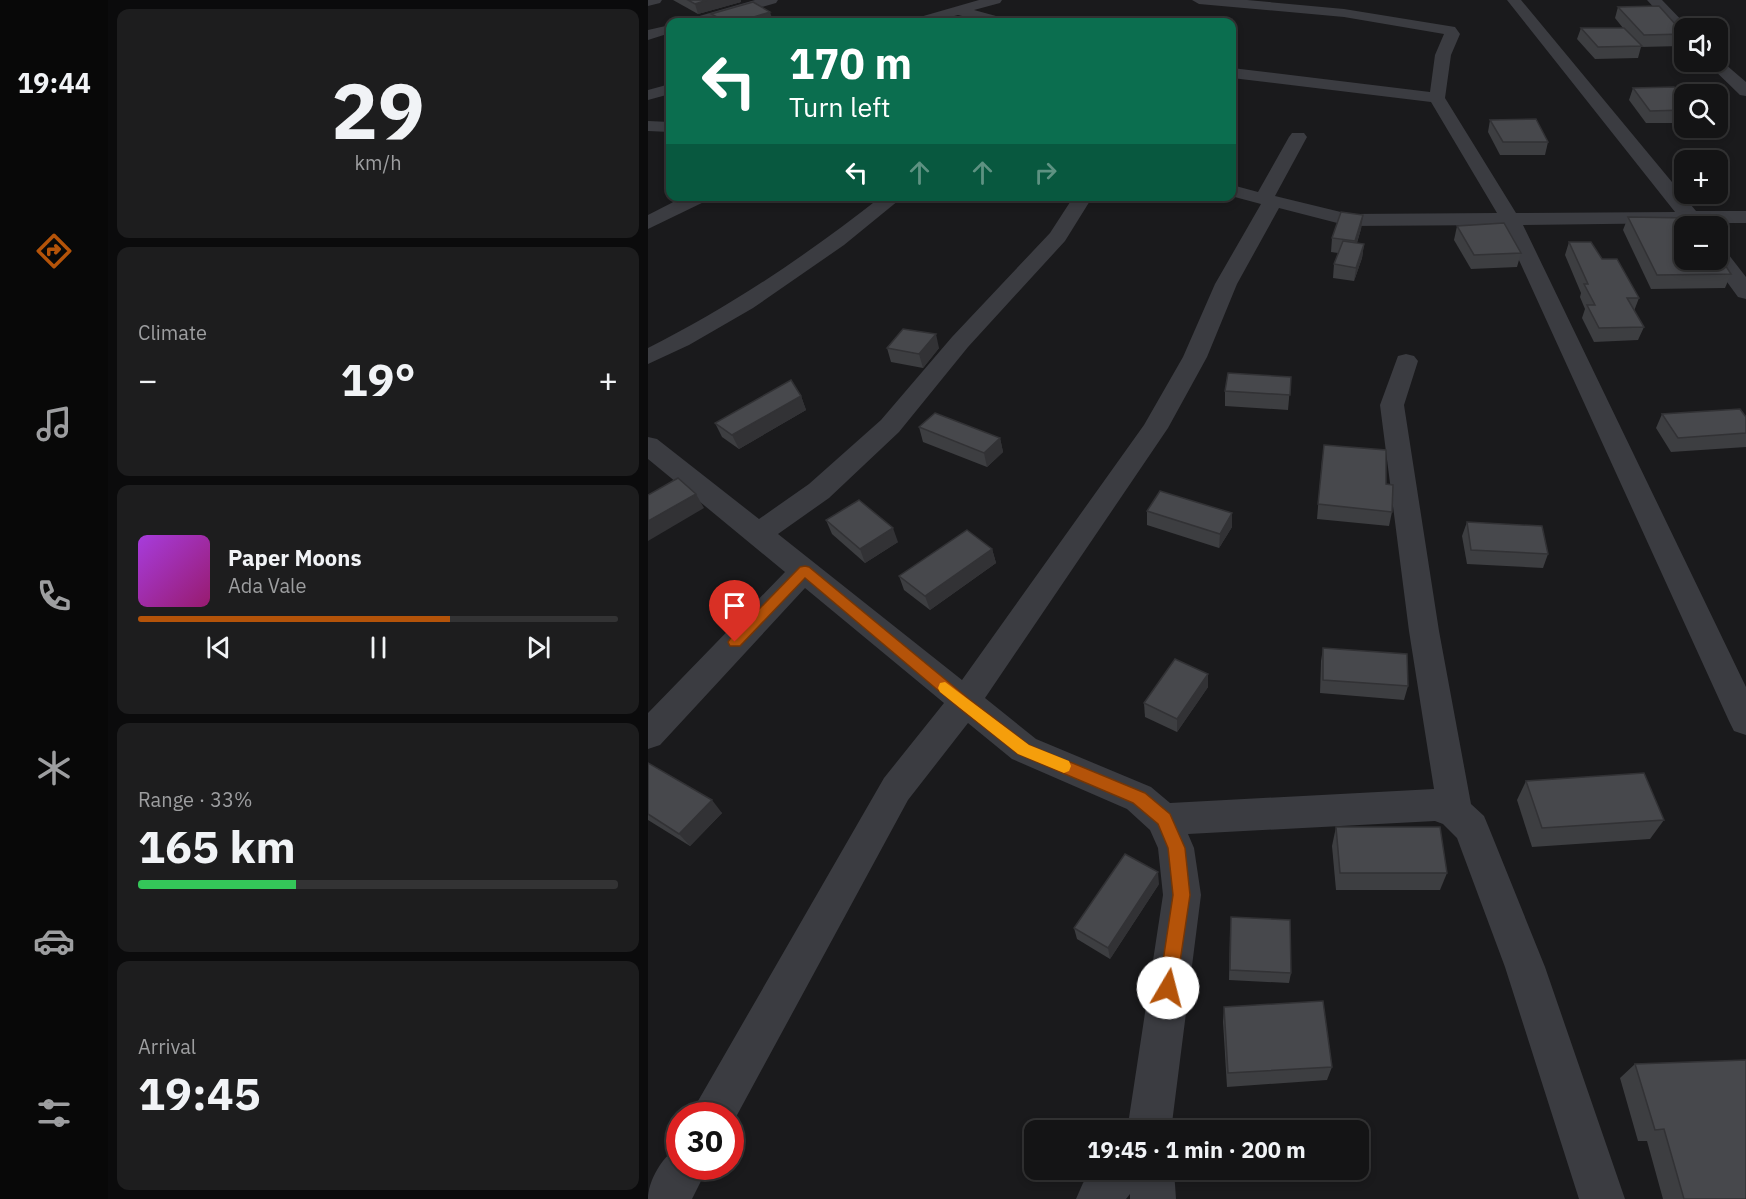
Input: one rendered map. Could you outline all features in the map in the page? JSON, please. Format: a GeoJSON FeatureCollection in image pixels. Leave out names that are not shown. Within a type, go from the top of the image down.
{"type":"FeatureCollection","features":[{"type":"Feature","properties":{"kind":"street"},"geometry":{"type":"LineString","coordinates":[[648,2],[655,0]]}},
{"type":"Feature","properties":{"kind":"street"},"geometry":{"type":"LineString","coordinates":[[708,18],[771,0]]}},
{"type":"Feature","properties":{"kind":"street"},"geometry":{"type":"LineString","coordinates":[[933,18],[995,0]]}},
{"type":"Feature","properties":{"kind":"street"},"geometry":{"type":"LineString","coordinates":[[1199,0],[1344,13],[1450,30],[1452,34],[1443,55],[1437,98],[1511,220],[1746,721]]}},
{"type":"Feature","properties":{"kind":"street"},"geometry":{"type":"LineString","coordinates":[[1514,0],[1689,216]]}},
{"type":"Feature","properties":{"kind":"street"},"geometry":{"type":"LineString","coordinates":[[1654,0],[1674,21]]}},
{"type":"Feature","properties":{"kind":"street"},"geometry":{"type":"LineString","coordinates":[[960,11],[987,18]]}},
{"type":"Feature","properties":{"kind":"street"},"geometry":{"type":"LineString","coordinates":[[648,35],[666,30]]}},
{"type":"Feature","properties":{"kind":"street"},"geometry":{"type":"LineString","coordinates":[[1725,72],[1746,91]]}},
{"type":"Feature","properties":{"kind":"street"},"geometry":{"type":"LineString","coordinates":[[1236,74],[1437,98]]}},
{"type":"Feature","properties":{"kind":"street"},"geometry":{"type":"LineString","coordinates":[[648,95],[666,90]]}},
{"type":"Feature","properties":{"kind":"street"},"geometry":{"type":"LineString","coordinates":[[721,1102],[896,789],[964,703],[1155,428],[1196,357],[1226,284],[1298,136]]}},
{"type":"Feature","properties":{"kind":"street"},"geometry":{"type":"LineString","coordinates":[[1236,192],[1349,220],[1674,221]]}},
{"type":"Feature","properties":{"kind":"street"},"geometry":{"type":"LineString","coordinates":[[648,224],[692,201]]}},
{"type":"Feature","properties":{"kind":"street"},"geometry":{"type":"LineString","coordinates":[[648,357],[686,339],[769,289],[842,238],[889,201]]}},
{"type":"Feature","properties":{"kind":"street"},"geometry":{"type":"LineString","coordinates":[[758,534],[819,491],[890,426],[960,342],[1058,237],[1081,201]]}},
{"type":"Feature","properties":{"kind":"street"},"geometry":{"type":"LineString","coordinates":[[1728,218],[1746,217]]}},
{"type":"Feature","properties":{"kind":"street"},"geometry":{"type":"LineString","coordinates":[[1728,268],[1746,292]]}},
{"type":"Feature","properties":{"kind":"street"},"geometry":{"type":"LineString","coordinates":[[1406,361],[1392,405],[1424,631],[1455,812]]}},
{"type":"Feature","properties":{"kind":"street"},"geometry":{"type":"LineString","coordinates":[[652,455],[805,570],[964,703],[1024,749],[1139,798],[1164,819],[1176,848],[1182,895],[1152,1120]]}},
{"type":"Feature","properties":{"kind":"street"},"geometry":{"type":"LineString","coordinates":[[648,735],[805,570]]}},
{"type":"Feature","properties":{"kind":"street"},"geometry":{"type":"LineString","coordinates":[[1164,819],[1436,805],[1455,812],[1471,828],[1525,968],[1602,1199]]}},
{"type":"Feature","properties":{"kind":"street"},"geometry":{"type":"LineString","coordinates":[[667,1199],[678,1180]]}},
{"type":"Feature","properties":{"kind":"street"},"geometry":{"type":"LineString","coordinates":[[1099,1199],[1112,1180]]}},
{"type":"Feature","properties":{"kind":"street"},"geometry":{"type":"LineString","coordinates":[[1152,1180],[1153,1199]]}},
{"type":"Feature","properties":{"kind":"building"},"geometry":{"type":"Polygon","coordinates":[[[688,0],[707,0],[695,4],[688,0]]]}},
{"type":"Feature","properties":{"kind":"building"},"geometry":{"type":"Polygon","coordinates":[[[753,2],[770,12],[751,18],[719,18],[711,14],[753,2]]]}},
{"type":"Feature","properties":{"kind":"building"},"geometry":{"type":"Polygon","coordinates":[[[1659,6],[1674,23],[1674,34],[1644,35],[1618,7],[1659,6]]]}},
{"type":"Feature","properties":{"kind":"building"},"geometry":{"type":"Polygon","coordinates":[[[1581,28],[1624,28],[1642,46],[1598,47],[1581,28]]]}},
{"type":"Feature","properties":{"kind":"building"},"geometry":{"type":"Polygon","coordinates":[[[1674,87],[1674,110],[1650,111],[1633,88],[1674,87]]]}},
{"type":"Feature","properties":{"kind":"building"},"geometry":{"type":"Polygon","coordinates":[[[1536,119],[1548,142],[1503,142],[1490,120],[1536,119]]]}},
{"type":"Feature","properties":{"kind":"building"},"geometry":{"type":"Polygon","coordinates":[[[1341,212],[1363,215],[1355,241],[1332,238],[1341,212]]]}},
{"type":"Feature","properties":{"kind":"building"},"geometry":{"type":"Polygon","coordinates":[[[1628,217],[1674,218],[1674,270],[1728,269],[1731,274],[1657,275],[1628,217]]]}},
{"type":"Feature","properties":{"kind":"building"},"geometry":{"type":"Polygon","coordinates":[[[1504,223],[1521,253],[1474,255],[1457,226],[1504,223]]]}},
{"type":"Feature","properties":{"kind":"building"},"geometry":{"type":"Polygon","coordinates":[[[1343,241],[1364,244],[1356,268],[1334,264],[1343,241]]]}},
{"type":"Feature","properties":{"kind":"building"},"geometry":{"type":"Polygon","coordinates":[[[1569,242],[1591,242],[1602,259],[1617,259],[1639,298],[1627,298],[1644,327],[1599,328],[1587,305],[1595,305],[1584,284],[1588,284],[1569,242]]]}},
{"type":"Feature","properties":{"kind":"building"},"geometry":{"type":"Polygon","coordinates":[[[903,329],[936,334],[919,354],[887,348],[903,329]]]}},
{"type":"Feature","properties":{"kind":"building"},"geometry":{"type":"Polygon","coordinates":[[[1228,373],[1291,377],[1290,395],[1225,391],[1228,373]]]}},
{"type":"Feature","properties":{"kind":"building"},"geometry":{"type":"Polygon","coordinates":[[[791,380],[801,396],[732,435],[715,423],[791,380]]]}},
{"type":"Feature","properties":{"kind":"building"},"geometry":{"type":"Polygon","coordinates":[[[1740,409],[1746,417],[1746,433],[1678,438],[1662,414],[1740,409]]]}},
{"type":"Feature","properties":{"kind":"building"},"geometry":{"type":"Polygon","coordinates":[[[935,413],[1000,438],[984,453],[919,427],[935,413]]]}},
{"type":"Feature","properties":{"kind":"building"},"geometry":{"type":"Polygon","coordinates":[[[1324,445],[1386,450],[1386,484],[1393,485],[1392,512],[1318,504],[1324,445]]]}},
{"type":"Feature","properties":{"kind":"building"},"geometry":{"type":"Polygon","coordinates":[[[678,478],[696,494],[648,521],[648,495],[678,478]]]}},
{"type":"Feature","properties":{"kind":"building"},"geometry":{"type":"Polygon","coordinates":[[[1160,491],[1232,513],[1220,534],[1147,511],[1160,491]]]}},
{"type":"Feature","properties":{"kind":"building"},"geometry":{"type":"Polygon","coordinates":[[[859,500],[893,528],[860,549],[826,520],[859,500]]]}},
{"type":"Feature","properties":{"kind":"building"},"geometry":{"type":"Polygon","coordinates":[[[1467,522],[1542,526],[1548,554],[1471,550],[1467,522]]]}},
{"type":"Feature","properties":{"kind":"building"},"geometry":{"type":"Polygon","coordinates":[[[967,530],[992,549],[925,596],[899,576],[967,530]]]}},
{"type":"Feature","properties":{"kind":"building"},"geometry":{"type":"Polygon","coordinates":[[[1323,648],[1407,654],[1408,686],[1323,680],[1323,648]]]}},
{"type":"Feature","properties":{"kind":"building"},"geometry":{"type":"Polygon","coordinates":[[[1175,659],[1208,674],[1177,719],[1144,703],[1175,659]]]}},
{"type":"Feature","properties":{"kind":"building"},"geometry":{"type":"Polygon","coordinates":[[[648,763],[712,800],[679,834],[648,814],[648,763]]]}},
{"type":"Feature","properties":{"kind":"building"},"geometry":{"type":"Polygon","coordinates":[[[1644,773],[1664,820],[1542,828],[1526,781],[1644,773]]]}},
{"type":"Feature","properties":{"kind":"building"},"geometry":{"type":"Polygon","coordinates":[[[1336,827],[1440,827],[1447,873],[1340,873],[1336,827]]]}},
{"type":"Feature","properties":{"kind":"building"},"geometry":{"type":"Polygon","coordinates":[[[1125,854],[1158,872],[1108,948],[1074,928],[1125,854]]]}},
{"type":"Feature","properties":{"kind":"building"},"geometry":{"type":"Polygon","coordinates":[[[1231,917],[1290,920],[1291,973],[1230,970],[1231,917]]]}},
{"type":"Feature","properties":{"kind":"building"},"geometry":{"type":"Polygon","coordinates":[[[1323,1001],[1332,1067],[1228,1073],[1224,1007],[1323,1001]]]}},
{"type":"Feature","properties":{"kind":"building"},"geometry":{"type":"Polygon","coordinates":[[[1746,1060],[1746,1199],[1684,1199],[1664,1129],[1655,1130],[1635,1064],[1746,1060]]]}},
{"type":"Feature","properties":{"kind":"slow traffic"},"geometry":{"type":"LineString","coordinates":[[945,688],[1024,749],[1064,766]]}},
{"type":"Feature","properties":{"kind":"route"},"geometry":{"type":"LineString","coordinates":[[735,642],[805,570],[964,703],[1024,749],[1139,798],[1164,819],[1176,848],[1182,895],[1168,988]]}}]}
